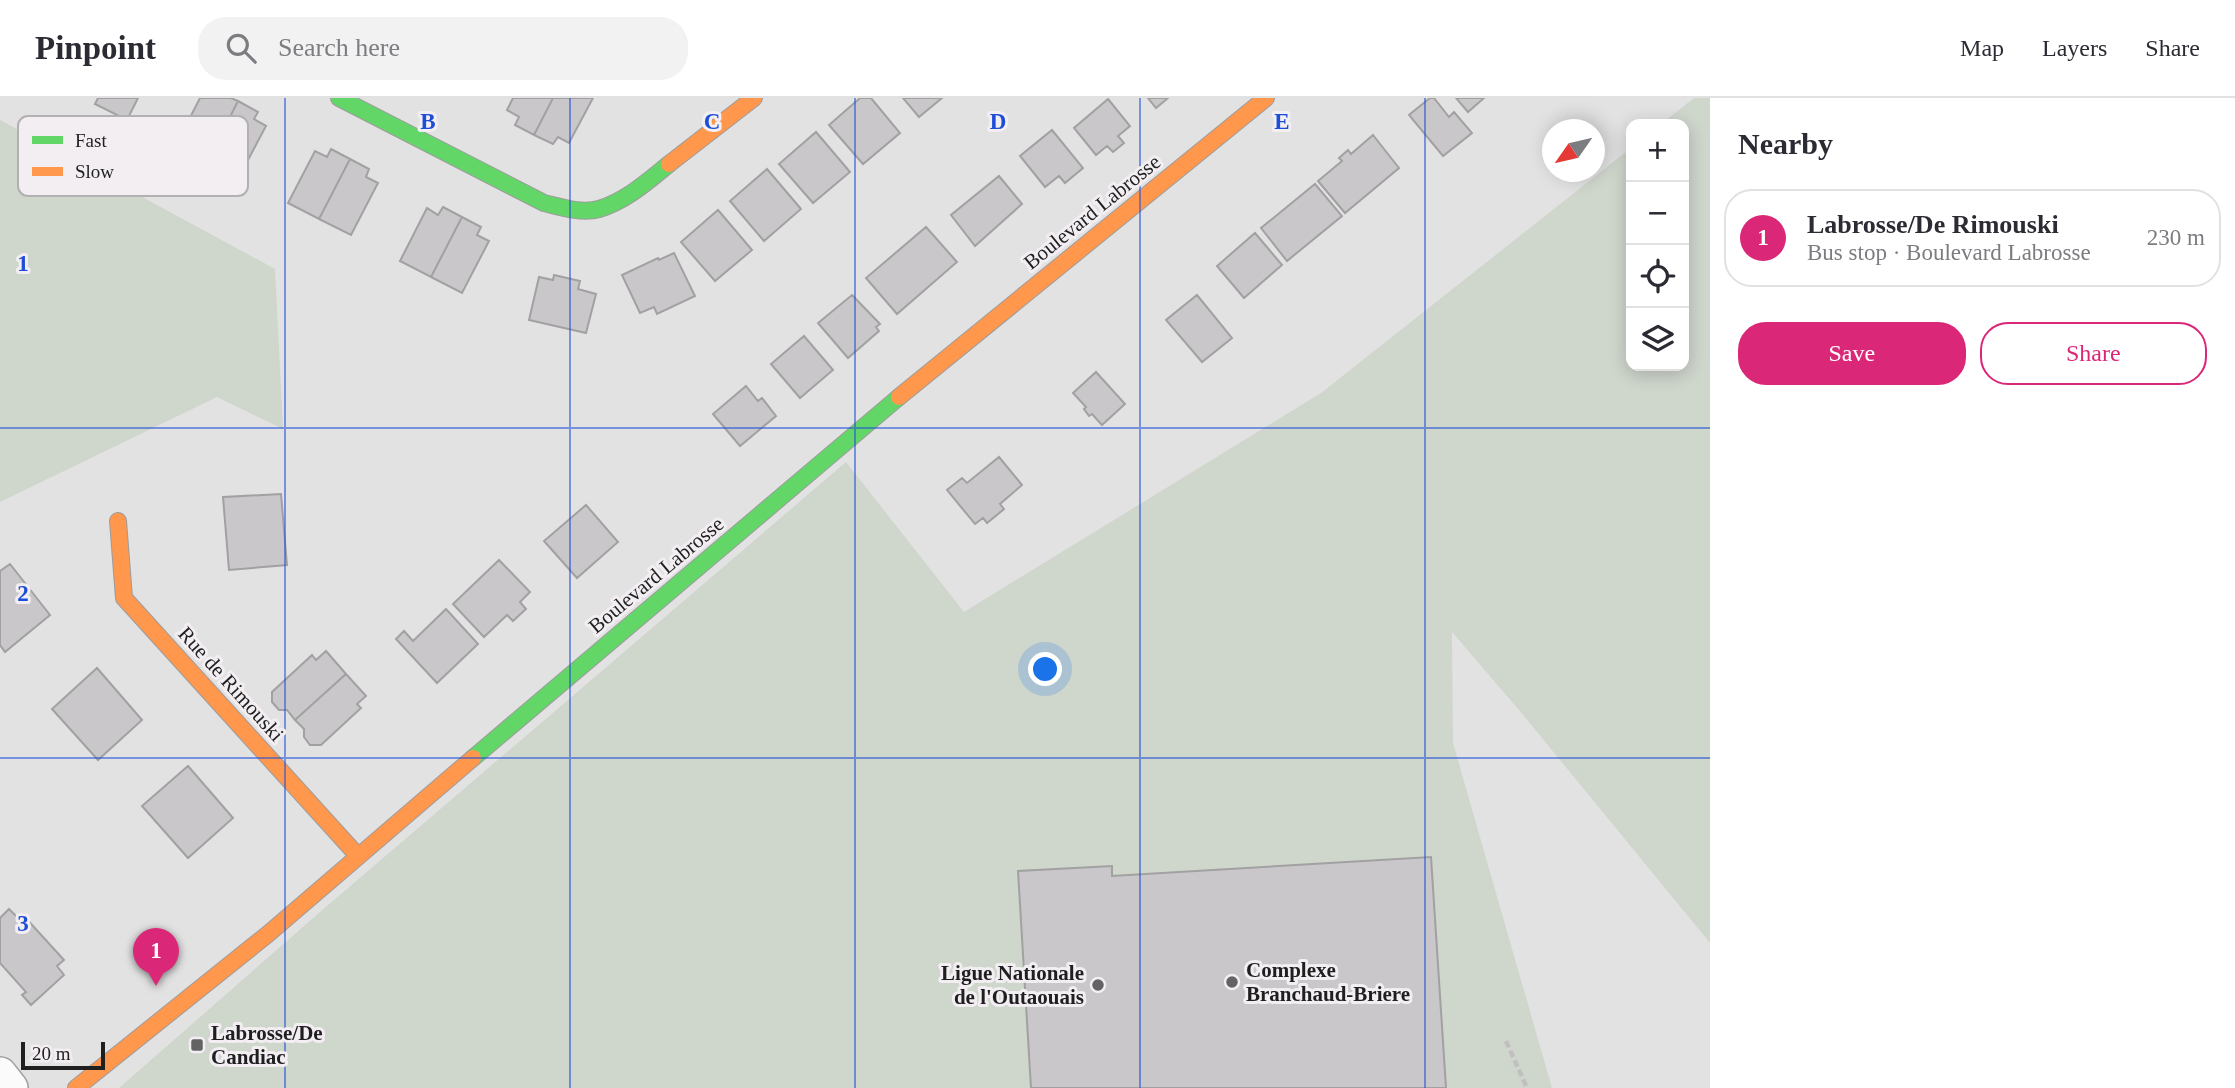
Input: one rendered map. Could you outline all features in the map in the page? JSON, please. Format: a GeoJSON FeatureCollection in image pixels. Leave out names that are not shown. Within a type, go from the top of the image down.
{"type":"FeatureCollection","features":[{"type":"Feature","properties":{"kind":"main road"},"geometry":{"type":"LineString","coordinates":[[339,98],[544,203],[597,211],[631,194],[754,98]]}},
{"type":"Feature","properties":{"kind":"main road","name":"Boulevard Labrosse"},"geometry":{"type":"LineString","coordinates":[[76,1088],[268,934],[943,360],[1266,98]]}},
{"type":"Feature","properties":{"kind":"main road","name":"Rue de Rimouski"},"geometry":{"type":"LineString","coordinates":[[118,521],[124,597],[358,856]]}},
{"type":"Feature","properties":{"kind":"street"},"geometry":{"type":"LineString","coordinates":[[0,1074],[11,1088]]}},
{"type":"Feature","properties":{"kind":"path"},"geometry":{"type":"LineString","coordinates":[[1506,1041],[1527,1088]]}},
{"type":"Feature","properties":{"kind":"shaded area"},"geometry":{"type":"Polygon","coordinates":[[[1694,98],[1710,98],[1710,943],[1452,632],[1453,743],[1552,1088],[119,1088],[320,912],[846,462],[964,612],[1321,393],[1588,182],[1605,182],[1605,169],[1626,152],[1626,371],[1689,371],[1689,119],[1667,119],[1694,98]]]}},
{"type":"Feature","properties":{"kind":"shaded area"},"geometry":{"type":"Polygon","coordinates":[[[0,120],[18,130],[18,196],[140,196],[275,269],[283,429],[217,397],[0,502],[0,120]]]}},
{"type":"Feature","properties":{"kind":"building"},"geometry":{"type":"Polygon","coordinates":[[[98,98],[138,98],[129,116],[119,116],[95,104],[98,98]]]}},
{"type":"Feature","properties":{"kind":"building"},"geometry":{"type":"Polygon","coordinates":[[[200,98],[231,98],[238,101],[230,116],[191,116],[200,98]]]}},
{"type":"Feature","properties":{"kind":"building"},"geometry":{"type":"Polygon","coordinates":[[[513,98],[553,98],[534,135],[515,125],[519,117],[507,110],[513,98]]]}},
{"type":"Feature","properties":{"kind":"building"},"geometry":{"type":"Polygon","coordinates":[[[553,98],[593,98],[569,143],[558,137],[553,144],[534,135],[553,98]]]}},
{"type":"Feature","properties":{"kind":"building"},"geometry":{"type":"Polygon","coordinates":[[[860,98],[871,98],[900,133],[863,164],[829,125],[860,98]]]}},
{"type":"Feature","properties":{"kind":"building"},"geometry":{"type":"Polygon","coordinates":[[[903,98],[942,98],[919,117],[903,98]]]}},
{"type":"Feature","properties":{"kind":"building"},"geometry":{"type":"Polygon","coordinates":[[[1148,98],[1168,98],[1156,108],[1148,98]]]}},
{"type":"Feature","properties":{"kind":"building"},"geometry":{"type":"Polygon","coordinates":[[[1430,98],[1434,98],[1449,117],[1454,112],[1472,133],[1443,156],[1409,115],[1430,98]]]}},
{"type":"Feature","properties":{"kind":"building"},"geometry":{"type":"Polygon","coordinates":[[[1456,98],[1484,98],[1468,112],[1456,98]]]}},
{"type":"Feature","properties":{"kind":"building"},"geometry":{"type":"Polygon","coordinates":[[[1108,99],[1130,126],[1118,136],[1124,143],[1113,152],[1107,146],[1096,155],[1074,128],[1108,99]]]}},
{"type":"Feature","properties":{"kind":"building"},"geometry":{"type":"Polygon","coordinates":[[[238,101],[258,112],[254,119],[266,126],[248,160],[248,116],[230,116],[238,101]]]}},
{"type":"Feature","properties":{"kind":"building"},"geometry":{"type":"Polygon","coordinates":[[[1052,130],[1083,168],[1065,183],[1059,176],[1045,187],[1020,156],[1052,130]]]}},
{"type":"Feature","properties":{"kind":"building"},"geometry":{"type":"Polygon","coordinates":[[[816,132],[850,172],[813,203],[779,164],[816,132]]]}},
{"type":"Feature","properties":{"kind":"building"},"geometry":{"type":"Polygon","coordinates":[[[1373,135],[1399,168],[1345,213],[1318,181],[1342,161],[1339,158],[1348,150],[1351,154],[1373,135]]]}},
{"type":"Feature","properties":{"kind":"building"},"geometry":{"type":"Polygon","coordinates":[[[331,149],[350,159],[319,219],[288,203],[315,151],[327,157],[331,149]]]}},
{"type":"Feature","properties":{"kind":"building"},"geometry":{"type":"Polygon","coordinates":[[[350,159],[369,169],[366,177],[378,183],[351,235],[319,219],[350,159]]]}},
{"type":"Feature","properties":{"kind":"building"},"geometry":{"type":"Polygon","coordinates":[[[767,169],[801,209],[764,241],[730,201],[767,169]]]}},
{"type":"Feature","properties":{"kind":"building"},"geometry":{"type":"Polygon","coordinates":[[[999,176],[1022,204],[975,246],[951,215],[999,176]]]}},
{"type":"Feature","properties":{"kind":"building"},"geometry":{"type":"Polygon","coordinates":[[[1315,184],[1342,216],[1287,261],[1261,228],[1315,184]]]}},
{"type":"Feature","properties":{"kind":"building"},"geometry":{"type":"Polygon","coordinates":[[[443,207],[462,217],[431,277],[400,261],[427,208],[438,215],[443,207]]]}},
{"type":"Feature","properties":{"kind":"building"},"geometry":{"type":"Polygon","coordinates":[[[718,210],[752,250],[715,281],[681,242],[718,210]]]}},
{"type":"Feature","properties":{"kind":"building"},"geometry":{"type":"Polygon","coordinates":[[[462,217],[481,227],[477,235],[489,241],[462,293],[431,277],[462,217]]]}},
{"type":"Feature","properties":{"kind":"building"},"geometry":{"type":"Polygon","coordinates":[[[926,227],[957,262],[897,314],[866,278],[926,227]]]}},
{"type":"Feature","properties":{"kind":"building"},"geometry":{"type":"Polygon","coordinates":[[[1255,233],[1282,265],[1244,298],[1217,266],[1255,233]]]}},
{"type":"Feature","properties":{"kind":"building"},"geometry":{"type":"Polygon","coordinates":[[[674,253],[695,296],[657,314],[654,307],[640,313],[622,275],[674,253]]]}},
{"type":"Feature","properties":{"kind":"building"},"geometry":{"type":"Polygon","coordinates":[[[554,275],[580,281],[578,289],[596,294],[586,333],[529,320],[539,277],[553,280],[554,275]]]}},
{"type":"Feature","properties":{"kind":"building"},"geometry":{"type":"Polygon","coordinates":[[[852,295],[880,324],[876,327],[879,331],[848,358],[818,323],[852,295]]]}},
{"type":"Feature","properties":{"kind":"building"},"geometry":{"type":"Polygon","coordinates":[[[1197,295],[1232,338],[1202,362],[1166,320],[1197,295]]]}},
{"type":"Feature","properties":{"kind":"building"},"geometry":{"type":"Polygon","coordinates":[[[804,336],[833,370],[800,398],[771,364],[804,336]]]}},
{"type":"Feature","properties":{"kind":"building"},"geometry":{"type":"Polygon","coordinates":[[[1096,372],[1125,404],[1102,425],[1092,414],[1089,416],[1084,409],[1086,407],[1073,393],[1096,372]]]}},
{"type":"Feature","properties":{"kind":"building"},"geometry":{"type":"Polygon","coordinates":[[[746,386],[758,401],[762,398],[776,416],[740,446],[713,414],[746,386]]]}},
{"type":"Feature","properties":{"kind":"building"},"geometry":{"type":"Polygon","coordinates":[[[999,457],[1022,485],[1000,504],[1004,509],[987,523],[983,518],[975,524],[947,490],[962,478],[967,483],[999,457]]]}},
{"type":"Feature","properties":{"kind":"building"},"geometry":{"type":"Polygon","coordinates":[[[281,494],[287,565],[229,570],[223,497],[281,494]]]}},
{"type":"Feature","properties":{"kind":"building"},"geometry":{"type":"Polygon","coordinates":[[[586,505],[618,542],[577,578],[544,541],[586,505]]]}},
{"type":"Feature","properties":{"kind":"building"},"geometry":{"type":"Polygon","coordinates":[[[499,560],[530,592],[520,602],[526,609],[513,621],[507,615],[484,637],[453,604],[499,560]]]}},
{"type":"Feature","properties":{"kind":"building"},"geometry":{"type":"Polygon","coordinates":[[[10,564],[50,615],[5,652],[0,645],[0,571],[10,564]]]}},
{"type":"Feature","properties":{"kind":"building"},"geometry":{"type":"Polygon","coordinates":[[[446,609],[478,644],[437,683],[396,639],[404,631],[413,641],[446,609]]]}},
{"type":"Feature","properties":{"kind":"building"},"geometry":{"type":"Polygon","coordinates":[[[326,651],[346,674],[295,720],[287,710],[279,710],[272,702],[272,692],[312,655],[316,660],[326,651]]]}},
{"type":"Feature","properties":{"kind":"building"},"geometry":{"type":"Polygon","coordinates":[[[97,668],[142,720],[98,760],[52,709],[97,668]]]}},
{"type":"Feature","properties":{"kind":"building"},"geometry":{"type":"Polygon","coordinates":[[[346,674],[366,696],[357,704],[361,708],[321,745],[310,745],[304,737],[304,729],[295,720],[346,674]]]}},
{"type":"Feature","properties":{"kind":"building"},"geometry":{"type":"Polygon","coordinates":[[[188,766],[233,818],[188,858],[142,806],[188,766]]]}},
{"type":"Feature","properties":{"kind":"building","name":"Complexe Branchaud-Briere"},"geometry":{"type":"Polygon","coordinates":[[[1431,857],[1446,1088],[1031,1088],[1018,871],[1112,866],[1112,876],[1431,857]]]}},
{"type":"Feature","properties":{"kind":"building"},"geometry":{"type":"Polygon","coordinates":[[[9,909],[19,919],[23,915],[64,960],[57,966],[64,975],[31,1005],[22,995],[26,992],[0,963],[0,918],[9,909]]]}},
{"type":"Feature","properties":{"kind":"traffic: fast"},"geometry":{"type":"LineString","coordinates":[[339,98],[544,203],[564,208],[585,211],[609,205],[636,190],[669,164]]}},
{"type":"Feature","properties":{"kind":"traffic: fast"},"geometry":{"type":"LineString","coordinates":[[473,758],[899,397]]}},
{"type":"Feature","properties":{"kind":"traffic: slow"},"geometry":{"type":"LineString","coordinates":[[669,164],[754,98]]}},
{"type":"Feature","properties":{"kind":"traffic: slow"},"geometry":{"type":"LineString","coordinates":[[899,397],[1266,98]]}},
{"type":"Feature","properties":{"kind":"traffic: slow"},"geometry":{"type":"LineString","coordinates":[[118,521],[124,598],[358,856]]}},
{"type":"Feature","properties":{"kind":"traffic: slow"},"geometry":{"type":"LineString","coordinates":[[76,1088],[268,934],[473,758]]}},
{"type":"Feature","properties":{"kind":"place","name":"Complexe Branchaud-Briere"},"geometry":{"type":"Point","coordinates":[1232,982]}},
{"type":"Feature","properties":{"kind":"place","name":"Ligue Nationale de l'Outaouais"},"geometry":{"type":"Point","coordinates":[1098,985]}},
{"type":"Feature","properties":{"kind":"place","name":"Labrosse/De Rimouski"},"geometry":{"type":"Point","coordinates":[156,986]}},
{"type":"Feature","properties":{"kind":"place","name":"Labrosse/De Candiac"},"geometry":{"type":"Point","coordinates":[197,1045]}}]}
